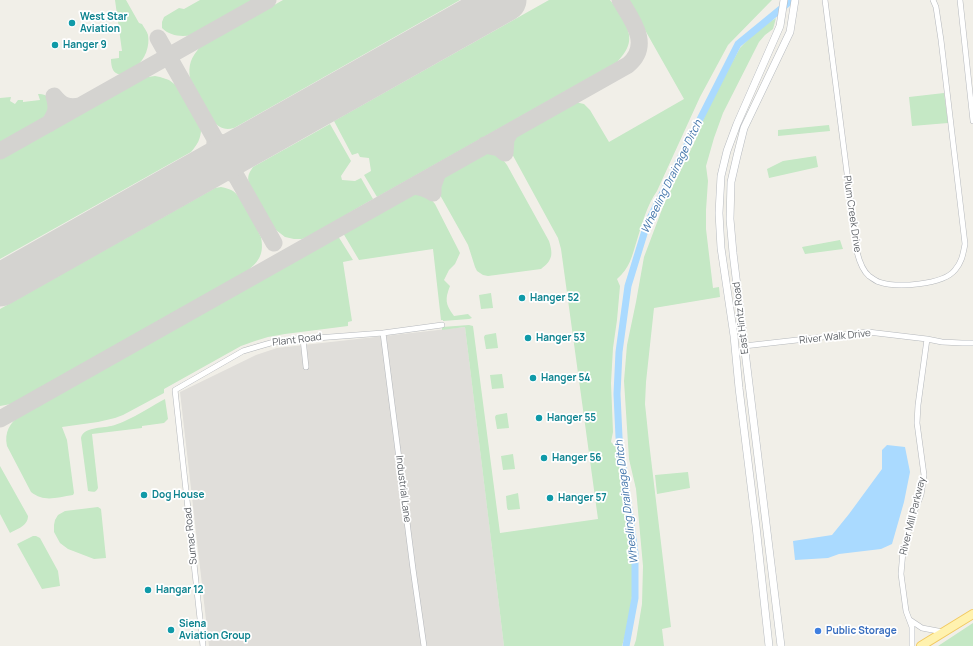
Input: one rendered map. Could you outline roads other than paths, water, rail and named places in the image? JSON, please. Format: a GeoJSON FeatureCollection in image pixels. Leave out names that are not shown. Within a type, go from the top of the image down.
{"type":"FeatureCollection","features":[{"type":"Feature","properties":{"kind":"main road","name":"East Hintz Road"},"geometry":{"type":"LineString","coordinates":[[769,646],[734,336],[721,248],[719,213],[721,176],[726,151],[780,26],[784,0]]}},
{"type":"Feature","properties":{"kind":"main road","name":"East Hintz Road"},"geometry":{"type":"LineString","coordinates":[[781,646],[730,219],[731,182],[744,128],[790,32],[795,0]]}},
{"type":"Feature","properties":{"kind":"main road"},"geometry":{"type":"LineString","coordinates":[[921,646],[973,614]]}},
{"type":"Feature","properties":{"kind":"street","name":"Plum Creek Drive"},"geometry":{"type":"LineString","coordinates":[[825,0],[857,252],[860,264],[867,275],[878,282],[894,285],[915,284],[940,280],[955,271],[962,258],[965,244],[965,231],[941,40],[936,6],[933,0]]}},
{"type":"Feature","properties":{"kind":"street"},"geometry":{"type":"LineString","coordinates":[[960,0],[973,121]]}},
{"type":"Feature","properties":{"kind":"street","name":"Plant Road"},"geometry":{"type":"LineString","coordinates":[[176,402],[174,390],[243,351],[260,346],[274,342],[384,333],[442,325]]}},
{"type":"Feature","properties":{"kind":"street","name":"River Walk Drive"},"geometry":{"type":"LineString","coordinates":[[744,346],[868,332],[942,342],[973,342]]}},
{"type":"Feature","properties":{"kind":"street","name":"Industrial Lane"},"geometry":{"type":"LineString","coordinates":[[384,333],[424,646]]}},
{"type":"Feature","properties":{"kind":"street"},"geometry":{"type":"LineString","coordinates":[[303,339],[306,367]]}},
{"type":"Feature","properties":{"kind":"street","name":"River Mill Parkway"},"geometry":{"type":"LineString","coordinates":[[912,646],[912,628],[906,611],[901,574],[903,551],[913,515],[921,495],[924,475],[917,423],[927,339]]}},
{"type":"Feature","properties":{"kind":"street","name":"Sumac Road"},"geometry":{"type":"LineString","coordinates":[[176,402],[203,646]]}},
{"type":"Feature","properties":{"kind":"street"},"geometry":{"type":"LineString","coordinates":[[910,619],[922,628],[944,632]]}},
{"type":"Feature","properties":{"kind":"water"},"geometry":{"type":"Polygon","coordinates":[[[887,445],[905,447],[910,472],[904,502],[892,544],[881,549],[839,554],[828,558],[795,560],[793,541],[832,535],[849,514],[882,469],[882,450],[887,445]]]}},
{"type":"Feature","properties":{"kind":"waterway","name":"Wheeling Drainage Ditch"},"geometry":{"type":"LineString","coordinates":[[626,646],[635,598],[635,553],[619,437],[617,394],[619,352],[628,286],[647,224],[738,44],[791,0]]}},
{"type":"Feature","properties":{"kind":"place","name":"West Star Aviation"},"geometry":{"type":"Point","coordinates":[72,23]}},
{"type":"Feature","properties":{"kind":"place","name":"Hanger 9"},"geometry":{"type":"Point","coordinates":[55,45]}},
{"type":"Feature","properties":{"kind":"place","name":"Hanger 52"},"geometry":{"type":"Point","coordinates":[522,298]}},
{"type":"Feature","properties":{"kind":"place","name":"Hanger 53"},"geometry":{"type":"Point","coordinates":[528,338]}},
{"type":"Feature","properties":{"kind":"place","name":"Hanger 54"},"geometry":{"type":"Point","coordinates":[533,378]}},
{"type":"Feature","properties":{"kind":"place","name":"Hanger 55"},"geometry":{"type":"Point","coordinates":[539,418]}},
{"type":"Feature","properties":{"kind":"place","name":"Hanger 56"},"geometry":{"type":"Point","coordinates":[544,458]}},
{"type":"Feature","properties":{"kind":"place","name":"Dog House"},"geometry":{"type":"Point","coordinates":[144,495]}},
{"type":"Feature","properties":{"kind":"place","name":"Hanger 57"},"geometry":{"type":"Point","coordinates":[550,498]}},
{"type":"Feature","properties":{"kind":"place","name":"Hangar 12"},"geometry":{"type":"Point","coordinates":[148,590]}},
{"type":"Feature","properties":{"kind":"place","name":"Siena Aviation Group"},"geometry":{"type":"Point","coordinates":[171,630]}},
{"type":"Feature","properties":{"kind":"place","name":"Public Storage"},"geometry":{"type":"Point","coordinates":[818,631]}}]}
